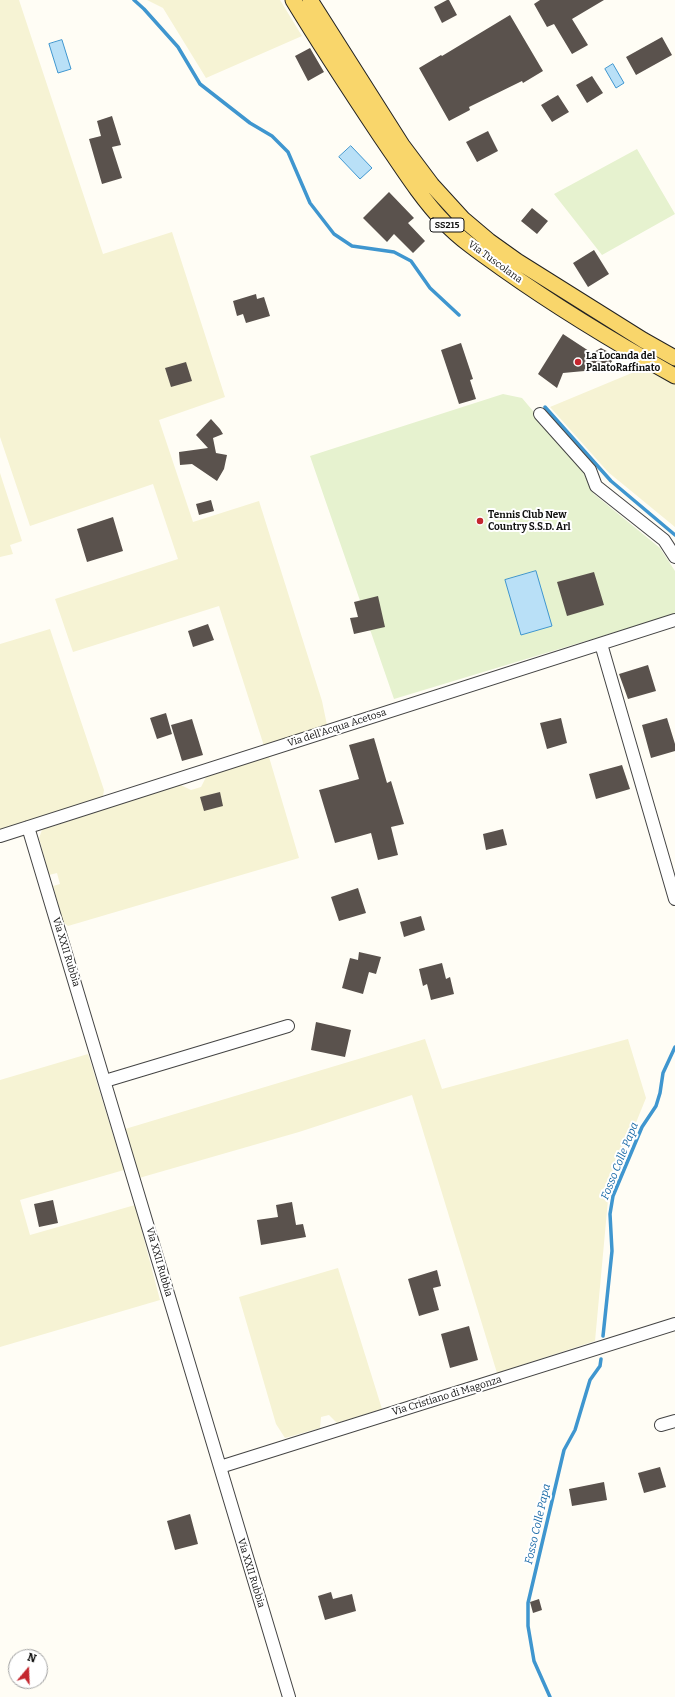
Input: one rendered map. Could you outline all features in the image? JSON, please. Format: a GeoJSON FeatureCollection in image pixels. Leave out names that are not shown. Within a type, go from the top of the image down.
{"type":"FeatureCollection","features":[{"type":"Feature","properties":{"kind":"main road","name":"Via Tuscolana"},"geometry":{"type":"LineString","coordinates":[[293,0],[339,75],[399,164],[429,206],[444,223],[455,233],[518,280],[632,352],[675,376]]}},
{"type":"Feature","properties":{"kind":"main road","name":"Via Tuscolana"},"geometry":{"type":"LineString","coordinates":[[310,0],[402,144],[432,185],[463,220],[484,238],[517,261],[675,358]]}},
{"type":"Feature","properties":{"kind":"street"},"geometry":{"type":"LineString","coordinates":[[540,414],[590,470],[596,486],[664,540],[675,557]]}},
{"type":"Feature","properties":{"kind":"street","name":"Via dell'Acqua Acetosa"},"geometry":{"type":"LineString","coordinates":[[0,836],[675,620]]}},
{"type":"Feature","properties":{"kind":"street"},"geometry":{"type":"LineString","coordinates":[[601,644],[675,899]]}},
{"type":"Feature","properties":{"kind":"street","name":"Via XXII Rubbia"},"geometry":{"type":"LineString","coordinates":[[28,827],[289,1697]]}},
{"type":"Feature","properties":{"kind":"street"},"geometry":{"type":"LineString","coordinates":[[105,1081],[288,1026]]}},
{"type":"Feature","properties":{"kind":"street","name":"Via Cristiano di Magonza"},"geometry":{"type":"LineString","coordinates":[[220,1467],[675,1324]]}},
{"type":"Feature","properties":{"kind":"street"},"geometry":{"type":"LineString","coordinates":[[661,1425],[675,1421]]}},
{"type":"Feature","properties":{"kind":"shaded area"},"geometry":{"type":"Polygon","coordinates":[[[0,0],[19,0],[103,254],[172,232],[225,397],[159,420],[193,522],[259,501],[322,701],[327,725],[264,746],[219,606],[73,652],[55,599],[178,559],[153,484],[30,526],[0,437],[0,0]]]}},
{"type":"Feature","properties":{"kind":"shaded area"},"geometry":{"type":"Polygon","coordinates":[[[147,0],[280,0],[302,36],[206,78],[163,8],[147,0]]]}},
{"type":"Feature","properties":{"kind":"shaded area"},"geometry":{"type":"Polygon","coordinates":[[[651,365],[675,378],[675,527],[608,472],[550,407],[651,365]]]}},
{"type":"Feature","properties":{"kind":"shaded area"},"geometry":{"type":"Polygon","coordinates":[[[0,473],[22,541],[10,545],[13,554],[0,557],[0,473]]]}},
{"type":"Feature","properties":{"kind":"shaded area"},"geometry":{"type":"Polygon","coordinates":[[[50,629],[104,790],[103,796],[100,801],[0,831],[0,644],[50,629]]]}},
{"type":"Feature","properties":{"kind":"shaded area"},"geometry":{"type":"Polygon","coordinates":[[[269,757],[299,858],[68,926],[63,922],[53,886],[60,884],[57,873],[49,875],[39,838],[42,830],[179,784],[191,790],[201,787],[207,775],[269,757]]]}},
{"type":"Feature","properties":{"kind":"shaded area"},"geometry":{"type":"Polygon","coordinates":[[[425,1039],[442,1089],[628,1039],[646,1098],[609,1189],[595,1341],[497,1373],[412,1095],[299,1132],[139,1178],[125,1129],[425,1039]]]}},
{"type":"Feature","properties":{"kind":"shaded area"},"geometry":{"type":"Polygon","coordinates":[[[88,1054],[124,1170],[20,1200],[30,1235],[135,1205],[160,1300],[0,1347],[0,1080],[88,1054]]]}},
{"type":"Feature","properties":{"kind":"shaded area"},"geometry":{"type":"Polygon","coordinates":[[[338,1268],[382,1409],[337,1423],[329,1415],[321,1417],[320,1428],[285,1438],[276,1424],[239,1297],[338,1268]]]}},
{"type":"Feature","properties":{"kind":"green space"},"geometry":{"type":"Polygon","coordinates":[[[637,149],[675,214],[602,255],[554,194],[637,149]]]}},
{"type":"Feature","properties":{"kind":"green space","name":"Tennis Club New Country S.S.D. Arl"},"geometry":{"type":"Polygon","coordinates":[[[503,394],[522,398],[582,469],[594,494],[660,548],[675,571],[675,614],[394,699],[310,456],[503,394]]]}},
{"type":"Feature","properties":{"kind":"water"},"geometry":{"type":"Polygon","coordinates":[[[62,40],[71,69],[58,73],[49,44],[62,40]]]}},
{"type":"Feature","properties":{"kind":"water"},"geometry":{"type":"Polygon","coordinates":[[[613,64],[624,83],[616,88],[605,69],[613,64]]]}},
{"type":"Feature","properties":{"kind":"water"},"geometry":{"type":"Polygon","coordinates":[[[351,146],[372,168],[360,179],[339,157],[351,146]]]}},
{"type":"Feature","properties":{"kind":"water"},"geometry":{"type":"Polygon","coordinates":[[[536,571],[552,626],[521,635],[505,580],[536,571]]]}},
{"type":"Feature","properties":{"kind":"building"},"geometry":{"type":"Polygon","coordinates":[[[449,0],[457,15],[442,23],[434,7],[449,0]]]}},
{"type":"Feature","properties":{"kind":"building"},"geometry":{"type":"Polygon","coordinates":[[[540,0],[604,0],[572,19],[588,45],[572,54],[554,24],[547,27],[534,4],[540,0]]]}},
{"type":"Feature","properties":{"kind":"building"},"geometry":{"type":"Polygon","coordinates":[[[510,15],[543,71],[523,83],[522,81],[469,107],[470,110],[449,121],[419,68],[441,55],[442,56],[510,15]]]}},
{"type":"Feature","properties":{"kind":"building"},"geometry":{"type":"Polygon","coordinates":[[[662,37],[672,55],[636,75],[626,57],[662,37]]]}},
{"type":"Feature","properties":{"kind":"building"},"geometry":{"type":"Polygon","coordinates":[[[310,48],[324,72],[308,81],[295,56],[310,48]]]}},
{"type":"Feature","properties":{"kind":"building"},"geometry":{"type":"Polygon","coordinates":[[[592,76],[603,93],[587,103],[576,85],[592,76]]]}},
{"type":"Feature","properties":{"kind":"building"},"geometry":{"type":"Polygon","coordinates":[[[558,95],[569,112],[552,122],[541,105],[558,95]]]}},
{"type":"Feature","properties":{"kind":"building"},"geometry":{"type":"Polygon","coordinates":[[[112,116],[121,145],[112,147],[122,178],[102,184],[89,139],[101,136],[97,121],[112,116]]]}},
{"type":"Feature","properties":{"kind":"building"},"geometry":{"type":"Polygon","coordinates":[[[488,131],[498,151],[477,162],[466,142],[488,131]]]}},
{"type":"Feature","properties":{"kind":"building"},"geometry":{"type":"Polygon","coordinates":[[[389,192],[414,218],[408,223],[425,241],[413,253],[394,234],[387,242],[363,218],[389,192]]]}},
{"type":"Feature","properties":{"kind":"building"},"geometry":{"type":"Polygon","coordinates":[[[532,208],[548,221],[537,234],[521,221],[532,208]]]}},
{"type":"Feature","properties":{"kind":"building"},"geometry":{"type":"Polygon","coordinates":[[[594,250],[609,274],[588,287],[573,263],[594,250]]]}},
{"type":"Feature","properties":{"kind":"building"},"geometry":{"type":"Polygon","coordinates":[[[256,294],[257,299],[264,297],[270,316],[246,323],[243,314],[237,316],[233,301],[256,294]]]}},
{"type":"Feature","properties":{"kind":"building","name":"La Locanda del PalatoRaffinato"},"geometry":{"type":"Polygon","coordinates":[[[563,334],[592,353],[601,348],[616,356],[606,369],[563,373],[557,388],[538,374],[563,334]]]}},
{"type":"Feature","properties":{"kind":"building"},"geometry":{"type":"Polygon","coordinates":[[[461,343],[473,379],[470,380],[476,399],[459,404],[441,350],[461,343]]]}},
{"type":"Feature","properties":{"kind":"building"},"geometry":{"type":"Polygon","coordinates":[[[186,362],[192,381],[171,387],[165,368],[186,362]]]}},
{"type":"Feature","properties":{"kind":"building"},"geometry":{"type":"Polygon","coordinates":[[[211,419],[223,434],[213,438],[216,453],[227,455],[224,469],[217,481],[192,464],[180,465],[179,452],[208,448],[196,435],[211,419]]]}},
{"type":"Feature","properties":{"kind":"building"},"geometry":{"type":"Polygon","coordinates":[[[211,500],[214,511],[199,515],[196,504],[211,500]]]}},
{"type":"Feature","properties":{"kind":"building"},"geometry":{"type":"Polygon","coordinates":[[[113,517],[123,551],[87,562],[77,529],[113,517]]]}},
{"type":"Feature","properties":{"kind":"building"},"geometry":{"type":"Polygon","coordinates":[[[594,572],[604,605],[567,616],[557,582],[594,572]]]}},
{"type":"Feature","properties":{"kind":"building"},"geometry":{"type":"Polygon","coordinates":[[[378,596],[385,627],[354,634],[350,618],[358,617],[354,602],[378,596]]]}},
{"type":"Feature","properties":{"kind":"building"},"geometry":{"type":"Polygon","coordinates":[[[208,624],[214,640],[193,647],[188,631],[208,624]]]}},
{"type":"Feature","properties":{"kind":"building"},"geometry":{"type":"Polygon","coordinates":[[[648,665],[656,691],[628,699],[619,674],[648,665]]]}},
{"type":"Feature","properties":{"kind":"building"},"geometry":{"type":"Polygon","coordinates":[[[166,713],[172,734],[157,739],[150,718],[166,713]]]}},
{"type":"Feature","properties":{"kind":"building"},"geometry":{"type":"Polygon","coordinates":[[[561,718],[567,743],[547,749],[540,723],[561,718]]]}},
{"type":"Feature","properties":{"kind":"building"},"geometry":{"type":"Polygon","coordinates":[[[667,718],[675,744],[675,751],[651,758],[642,725],[667,718]]]}},
{"type":"Feature","properties":{"kind":"building"},"geometry":{"type":"Polygon","coordinates":[[[192,719],[203,755],[182,761],[171,725],[192,719]]]}},
{"type":"Feature","properties":{"kind":"building"},"geometry":{"type":"Polygon","coordinates":[[[374,738],[387,783],[391,781],[404,824],[391,827],[398,855],[378,860],[371,833],[335,843],[319,790],[359,779],[349,745],[374,738]]]}},
{"type":"Feature","properties":{"kind":"building"},"geometry":{"type":"Polygon","coordinates":[[[622,765],[630,789],[596,799],[589,774],[622,765]]]}},
{"type":"Feature","properties":{"kind":"building"},"geometry":{"type":"Polygon","coordinates":[[[220,792],[223,806],[204,811],[200,797],[220,792]]]}},
{"type":"Feature","properties":{"kind":"building"},"geometry":{"type":"Polygon","coordinates":[[[503,829],[507,845],[486,850],[483,834],[503,829]]]}},
{"type":"Feature","properties":{"kind":"building"},"geometry":{"type":"Polygon","coordinates":[[[358,888],[366,913],[339,921],[331,897],[358,888]]]}},
{"type":"Feature","properties":{"kind":"building"},"geometry":{"type":"Polygon","coordinates":[[[421,916],[425,930],[404,937],[400,922],[421,916]]]}},
{"type":"Feature","properties":{"kind":"building"},"geometry":{"type":"Polygon","coordinates":[[[359,952],[381,957],[376,974],[369,972],[363,994],[342,988],[350,958],[358,960],[359,952]]]}},
{"type":"Feature","properties":{"kind":"building"},"geometry":{"type":"Polygon","coordinates":[[[442,963],[446,979],[450,977],[454,994],[431,1000],[427,984],[423,986],[419,969],[442,963]]]}},
{"type":"Feature","properties":{"kind":"building"},"geometry":{"type":"Polygon","coordinates":[[[316,1022],[351,1030],[345,1057],[311,1050],[316,1022]]]}},
{"type":"Feature","properties":{"kind":"building"},"geometry":{"type":"Polygon","coordinates":[[[53,1200],[58,1223],[39,1227],[34,1204],[53,1200]]]}},
{"type":"Feature","properties":{"kind":"building"},"geometry":{"type":"Polygon","coordinates":[[[292,1202],[296,1225],[303,1224],[306,1237],[261,1245],[257,1220],[278,1217],[276,1205],[292,1202]]]}},
{"type":"Feature","properties":{"kind":"building"},"geometry":{"type":"Polygon","coordinates":[[[437,1270],[441,1286],[433,1288],[439,1310],[419,1316],[408,1279],[437,1270]]]}},
{"type":"Feature","properties":{"kind":"building"},"geometry":{"type":"Polygon","coordinates":[[[469,1326],[478,1360],[450,1368],[441,1334],[469,1326]]]}},
{"type":"Feature","properties":{"kind":"building"},"geometry":{"type":"Polygon","coordinates":[[[660,1467],[666,1487],[644,1493],[638,1473],[660,1467]]]}},
{"type":"Feature","properties":{"kind":"building"},"geometry":{"type":"Polygon","coordinates":[[[604,1482],[607,1500],[572,1506],[569,1489],[604,1482]]]}},
{"type":"Feature","properties":{"kind":"building"},"geometry":{"type":"Polygon","coordinates":[[[190,1514],[198,1544],[175,1550],[167,1521],[190,1514]]]}},
{"type":"Feature","properties":{"kind":"building"},"geometry":{"type":"Polygon","coordinates":[[[331,1592],[333,1599],[352,1594],[356,1611],[325,1620],[318,1596],[331,1592]]]}},
{"type":"Feature","properties":{"kind":"building"},"geometry":{"type":"Polygon","coordinates":[[[539,1599],[542,1610],[533,1613],[530,1602],[539,1599]]]}},
{"type":"Feature","properties":{"kind":"waterway"},"geometry":{"type":"LineString","coordinates":[[134,0],[178,47],[200,84],[250,123],[272,136],[288,152],[310,203],[334,234],[352,246],[394,252],[411,261],[430,288],[459,315]]}},
{"type":"Feature","properties":{"kind":"waterway"},"geometry":{"type":"LineString","coordinates":[[545,407],[611,481],[675,535]]}},
{"type":"Feature","properties":{"kind":"waterway","name":"Fosso Colle Papa"},"geometry":{"type":"LineString","coordinates":[[603,1336],[612,1251],[610,1214],[613,1196],[642,1127],[656,1106],[660,1093],[663,1073],[675,1047]]}},
{"type":"Feature","properties":{"kind":"waterway","name":"Fosso Colle Papa"},"geometry":{"type":"LineString","coordinates":[[550,1697],[534,1661],[528,1626],[528,1603],[564,1450],[575,1430],[590,1380],[600,1366],[601,1359]]}},
{"type":"Feature","properties":{"kind":"place","name":"La Locanda del PalatoRaffinato"},"geometry":{"type":"Point","coordinates":[578,362]}},
{"type":"Feature","properties":{"kind":"place","name":"Tennis Club New Country S.S.D. Arl"},"geometry":{"type":"Point","coordinates":[480,521]}}]}
